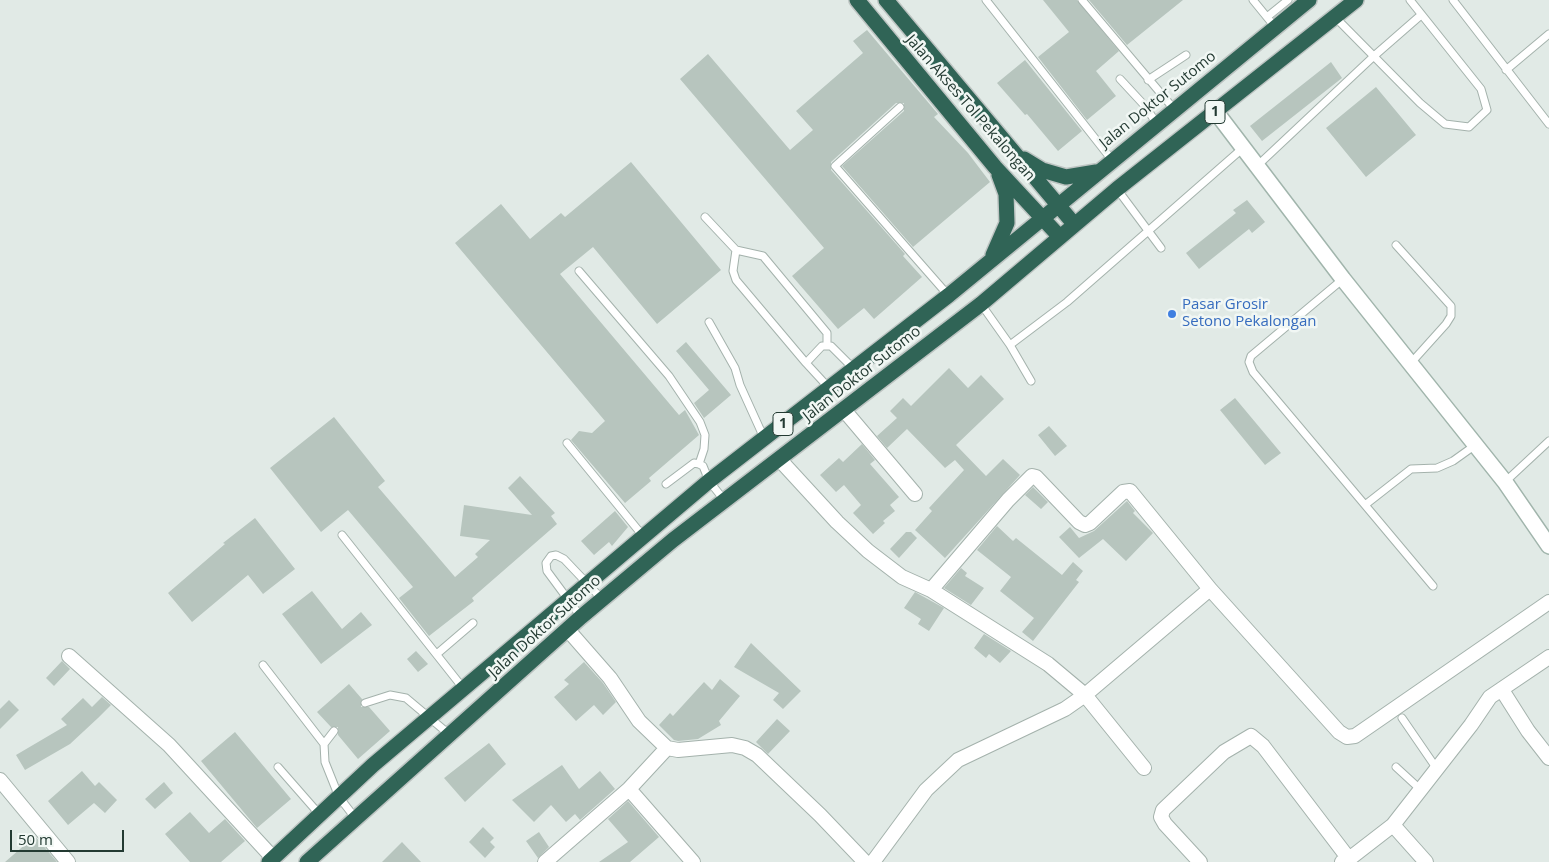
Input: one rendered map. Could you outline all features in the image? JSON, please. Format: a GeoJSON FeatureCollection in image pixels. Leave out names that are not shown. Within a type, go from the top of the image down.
{"type":"FeatureCollection","features":[{"type":"Feature","properties":{"kind":"highway","name":"Jalan Akses Tol Pekalongan"},"geometry":{"type":"LineString","coordinates":[[857,0],[995,167],[1043,216],[1059,236]]}},
{"type":"Feature","properties":{"kind":"highway","name":"Jalan Akses Tol Pekalongan"},"geometry":{"type":"LineString","coordinates":[[886,0],[1074,224]]}},
{"type":"Feature","properties":{"kind":"highway","name":"Jalan Doktor Sutomo"},"geometry":{"type":"LineString","coordinates":[[271,860],[339,797],[587,582],[709,481],[949,295],[1157,124],[1271,22],[1309,0]]}},
{"type":"Feature","properties":{"kind":"highway","name":"Jalan Doktor Sutomo"},"geometry":{"type":"LineString","coordinates":[[307,862],[581,617],[673,540],[780,460],[981,304],[1059,236],[1356,0]]}},
{"type":"Feature","properties":{"kind":"highway"},"geometry":{"type":"LineString","coordinates":[[1014,153],[1042,170],[1066,178],[1098,171]]}},
{"type":"Feature","properties":{"kind":"highway"},"geometry":{"type":"LineString","coordinates":[[991,259],[1007,223],[1006,194],[995,167]]}},
{"type":"Feature","properties":{"kind":"street"},"geometry":{"type":"LineString","coordinates":[[1216,112],[1343,279],[1474,446],[1505,482],[1549,546]]}},
{"type":"Feature","properties":{"kind":"street"},"geometry":{"type":"LineString","coordinates":[[844,410],[915,494]]}},
{"type":"Feature","properties":{"kind":"street"},"geometry":{"type":"LineString","coordinates":[[780,460],[837,522],[868,552],[902,577],[931,590],[1048,664],[1084,695],[1144,768]]}},
{"type":"Feature","properties":{"kind":"street"},"geometry":{"type":"LineString","coordinates":[[931,590],[1008,500],[1032,476],[1036,476],[1079,522],[1085,525],[1090,524],[1123,492],[1130,491],[1210,589],[1339,732],[1347,736],[1355,736],[1366,729],[1549,602]]}},
{"type":"Feature","properties":{"kind":"street"},"geometry":{"type":"LineString","coordinates":[[873,862],[939,776],[964,756],[1064,709],[1084,695],[1210,589]]}},
{"type":"Feature","properties":{"kind":"street"},"geometry":{"type":"LineString","coordinates":[[568,630],[610,678],[639,721],[667,748],[678,750],[732,745],[745,748],[756,755],[813,808],[865,862]]}},
{"type":"Feature","properties":{"kind":"street"},"geometry":{"type":"LineString","coordinates":[[69,656],[169,745],[271,860]]}},
{"type":"Feature","properties":{"kind":"street"},"geometry":{"type":"LineString","coordinates":[[1200,862],[1165,824],[1161,816],[1163,810],[1224,752],[1251,736],[1263,746],[1345,861],[1393,825],[1490,697],[1549,657]]}},
{"type":"Feature","properties":{"kind":"street"},"geometry":{"type":"LineString","coordinates":[[1502,690],[1528,731],[1549,758]]}},
{"type":"Feature","properties":{"kind":"street"},"geometry":{"type":"LineString","coordinates":[[546,862],[630,789],[667,748]]}},
{"type":"Feature","properties":{"kind":"street"},"geometry":{"type":"LineString","coordinates":[[0,780],[68,862]]}},
{"type":"Feature","properties":{"kind":"street"},"geometry":{"type":"LineString","coordinates":[[630,789],[693,862]]}},
{"type":"Feature","properties":{"kind":"street"},"geometry":{"type":"LineString","coordinates":[[1393,825],[1426,862]]}},
{"type":"Feature","properties":{"kind":"lane"},"geometry":{"type":"LineString","coordinates":[[986,0],[1112,160]]}},
{"type":"Feature","properties":{"kind":"lane"},"geometry":{"type":"LineString","coordinates":[[1082,0],[1174,109]]}},
{"type":"Feature","properties":{"kind":"lane"},"geometry":{"type":"LineString","coordinates":[[1253,0],[1271,22],[1288,0]]}},
{"type":"Feature","properties":{"kind":"lane"},"geometry":{"type":"LineString","coordinates":[[1335,17],[1420,103],[1445,124],[1469,127],[1487,110],[1481,89],[1410,0]]}},
{"type":"Feature","properties":{"kind":"lane"},"geometry":{"type":"LineString","coordinates":[[1452,0],[1549,124]]}},
{"type":"Feature","properties":{"kind":"lane"},"geometry":{"type":"LineString","coordinates":[[1257,166],[1374,56],[1421,15]]}},
{"type":"Feature","properties":{"kind":"lane"},"geometry":{"type":"LineString","coordinates":[[1506,70],[1549,34]]}},
{"type":"Feature","properties":{"kind":"lane"},"geometry":{"type":"LineString","coordinates":[[1148,80],[1186,55]]}},
{"type":"Feature","properties":{"kind":"lane"},"geometry":{"type":"LineString","coordinates":[[1120,79],[1145,106],[1157,124]]}},
{"type":"Feature","properties":{"kind":"lane"},"geometry":{"type":"LineString","coordinates":[[900,107],[835,166],[949,295]]}},
{"type":"Feature","properties":{"kind":"lane"},"geometry":{"type":"LineString","coordinates":[[1010,345],[1067,302],[1243,148]]}},
{"type":"Feature","properties":{"kind":"lane"},"geometry":{"type":"LineString","coordinates":[[1117,189],[1161,248]]}},
{"type":"Feature","properties":{"kind":"lane"},"geometry":{"type":"LineString","coordinates":[[705,217],[736,250],[763,256],[827,333],[826,345]]}},
{"type":"Feature","properties":{"kind":"lane"},"geometry":{"type":"LineString","coordinates":[[1396,245],[1451,306],[1451,316],[1446,324],[1410,364]]}},
{"type":"Feature","properties":{"kind":"lane"},"geometry":{"type":"LineString","coordinates":[[736,250],[733,270],[736,280],[829,388]]}},
{"type":"Feature","properties":{"kind":"lane"},"geometry":{"type":"LineString","coordinates":[[579,271],[669,376],[700,422],[705,435],[704,449],[699,464]]}},
{"type":"Feature","properties":{"kind":"lane"},"geometry":{"type":"LineString","coordinates":[[1343,279],[1252,356],[1249,362],[1253,372],[1433,586]]}},
{"type":"Feature","properties":{"kind":"lane"},"geometry":{"type":"LineString","coordinates":[[981,304],[1010,345],[1031,381]]}},
{"type":"Feature","properties":{"kind":"lane"},"geometry":{"type":"LineString","coordinates":[[709,322],[735,368],[740,385],[764,438]]}},
{"type":"Feature","properties":{"kind":"lane"},"geometry":{"type":"LineString","coordinates":[[806,363],[822,346],[826,345],[831,346],[854,369]]}},
{"type":"Feature","properties":{"kind":"lane"},"geometry":{"type":"LineString","coordinates":[[1505,482],[1549,441]]}},
{"type":"Feature","properties":{"kind":"lane"},"geometry":{"type":"LineString","coordinates":[[567,443],[643,536]]}},
{"type":"Feature","properties":{"kind":"lane"},"geometry":{"type":"LineString","coordinates":[[1365,505],[1411,469],[1437,468],[1452,461],[1474,446]]}},
{"type":"Feature","properties":{"kind":"lane"},"geometry":{"type":"LineString","coordinates":[[666,484],[694,463],[699,464],[703,466],[709,481],[725,502]]}},
{"type":"Feature","properties":{"kind":"lane"},"geometry":{"type":"LineString","coordinates":[[342,535],[438,653],[463,688]]}},
{"type":"Feature","properties":{"kind":"lane"},"geometry":{"type":"LineString","coordinates":[[581,617],[547,571],[546,563],[551,556],[556,555],[564,559],[602,599]]}},
{"type":"Feature","properties":{"kind":"lane"},"geometry":{"type":"LineString","coordinates":[[438,653],[473,623]]}},
{"type":"Feature","properties":{"kind":"lane"},"geometry":{"type":"LineString","coordinates":[[263,665],[324,744],[325,762],[339,797],[356,820]]}},
{"type":"Feature","properties":{"kind":"lane"},"geometry":{"type":"LineString","coordinates":[[365,703],[390,695],[406,698],[450,735]]}},
{"type":"Feature","properties":{"kind":"lane"},"geometry":{"type":"LineString","coordinates":[[1402,718],[1437,768]]}},
{"type":"Feature","properties":{"kind":"lane"},"geometry":{"type":"LineString","coordinates":[[324,744],[334,731]]}},
{"type":"Feature","properties":{"kind":"lane"},"geometry":{"type":"LineString","coordinates":[[278,767],[320,816]]}},
{"type":"Feature","properties":{"kind":"lane"},"geometry":{"type":"LineString","coordinates":[[1396,767],[1421,790]]}},
{"type":"Feature","properties":{"kind":"building"},"geometry":{"type":"Polygon","coordinates":[[[1043,0],[1077,0],[1119,51],[1096,71],[1116,96],[1087,120],[1038,57],[1069,32],[1043,0]]]}},
{"type":"Feature","properties":{"kind":"building"},"geometry":{"type":"Polygon","coordinates":[[[1089,0],[1183,0],[1127,45],[1089,0]]]}},
{"type":"Feature","properties":{"kind":"building"},"geometry":{"type":"Polygon","coordinates":[[[867,30],[938,114],[934,117],[968,153],[990,182],[913,247],[842,166],[904,111],[904,103],[896,103],[831,162],[831,170],[905,254],[903,256],[922,277],[874,319],[864,308],[838,329],[792,276],[824,248],[680,79],[708,54],[790,150],[813,130],[796,111],[863,53],[853,41],[867,30]]]}},
{"type":"Feature","properties":{"kind":"building"},"geometry":{"type":"Polygon","coordinates":[[[1025,60],[1082,131],[1058,151],[1027,114],[1025,115],[997,83],[1025,60]]]}},
{"type":"Feature","properties":{"kind":"building"},"geometry":{"type":"Polygon","coordinates":[[[1331,62],[1342,78],[1262,141],[1250,126],[1331,62]]]}},
{"type":"Feature","properties":{"kind":"building"},"geometry":{"type":"Polygon","coordinates":[[[1376,87],[1416,135],[1366,177],[1326,128],[1376,87]]]}},
{"type":"Feature","properties":{"kind":"building"},"geometry":{"type":"Polygon","coordinates":[[[631,162],[721,270],[657,324],[593,247],[560,274],[679,415],[685,410],[699,435],[649,478],[651,481],[625,503],[571,440],[579,431],[592,433],[605,421],[455,243],[501,204],[530,239],[561,213],[565,217],[631,162]]]}},
{"type":"Feature","properties":{"kind":"building"},"geometry":{"type":"Polygon","coordinates":[[[1247,200],[1265,222],[1252,233],[1249,229],[1199,269],[1186,253],[1236,213],[1233,210],[1247,200]]]}},
{"type":"Feature","properties":{"kind":"building"},"geometry":{"type":"Polygon","coordinates":[[[686,342],[731,395],[704,418],[694,403],[709,390],[676,351],[686,342]]]}},
{"type":"Feature","properties":{"kind":"building"},"geometry":{"type":"Polygon","coordinates":[[[949,368],[968,388],[981,375],[1004,399],[956,445],[986,476],[1003,459],[1020,475],[945,558],[915,530],[932,511],[929,508],[964,470],[955,460],[945,468],[907,429],[887,448],[877,436],[897,418],[890,411],[903,398],[911,406],[949,368]]]}},
{"type":"Feature","properties":{"kind":"building"},"geometry":{"type":"Polygon","coordinates":[[[1235,398],[1281,453],[1265,465],[1220,410],[1235,398]]]}},
{"type":"Feature","properties":{"kind":"building"},"geometry":{"type":"Polygon","coordinates":[[[334,417],[385,481],[378,487],[455,577],[478,557],[475,554],[490,540],[460,536],[464,505],[532,515],[508,488],[520,476],[555,513],[551,516],[557,524],[472,598],[474,601],[429,636],[399,598],[413,587],[348,510],[321,532],[270,468],[334,417]]]}},
{"type":"Feature","properties":{"kind":"building"},"geometry":{"type":"Polygon","coordinates":[[[1049,426],[1067,446],[1055,456],[1038,435],[1049,426]]]}},
{"type":"Feature","properties":{"kind":"building"},"geometry":{"type":"Polygon","coordinates":[[[862,444],[875,460],[870,464],[899,497],[890,505],[895,511],[883,521],[885,523],[873,534],[853,513],[861,505],[844,485],[836,492],[820,475],[839,458],[843,462],[862,444]]]}},
{"type":"Feature","properties":{"kind":"building"},"geometry":{"type":"Polygon","coordinates":[[[1033,487],[1048,502],[1041,509],[1025,495],[1033,487]]]}},
{"type":"Feature","properties":{"kind":"building"},"geometry":{"type":"Polygon","coordinates":[[[1127,501],[1135,511],[1133,513],[1153,533],[1126,561],[1103,539],[1079,558],[1059,537],[1070,527],[1079,538],[1094,531],[1127,501]]]}},
{"type":"Feature","properties":{"kind":"building"},"geometry":{"type":"Polygon","coordinates":[[[615,511],[628,527],[612,546],[609,542],[594,555],[581,541],[615,511]]]}},
{"type":"Feature","properties":{"kind":"building"},"geometry":{"type":"Polygon","coordinates":[[[255,518],[295,569],[263,594],[248,575],[192,622],[168,593],[225,544],[223,543],[255,518]]]}},
{"type":"Feature","properties":{"kind":"building"},"geometry":{"type":"Polygon","coordinates":[[[997,526],[1013,541],[1016,538],[1062,575],[1073,562],[1083,571],[1076,580],[1079,582],[1033,641],[1022,632],[1034,618],[1000,591],[1011,577],[977,550],[997,526]]]}},
{"type":"Feature","properties":{"kind":"building"},"geometry":{"type":"Polygon","coordinates":[[[906,532],[911,532],[917,538],[899,558],[890,549],[906,532]]]}},
{"type":"Feature","properties":{"kind":"building"},"geometry":{"type":"Polygon","coordinates":[[[961,568],[967,573],[965,576],[984,588],[971,605],[944,588],[961,568]]]}},
{"type":"Feature","properties":{"kind":"building"},"geometry":{"type":"Polygon","coordinates":[[[312,591],[342,629],[361,612],[372,625],[321,664],[282,614],[312,591]]]}},
{"type":"Feature","properties":{"kind":"building"},"geometry":{"type":"Polygon","coordinates":[[[915,592],[944,608],[929,631],[918,624],[921,619],[904,608],[915,592]]]}},
{"type":"Feature","properties":{"kind":"building"},"geometry":{"type":"Polygon","coordinates":[[[984,634],[1011,651],[1000,663],[989,654],[986,658],[974,648],[984,634]]]}},
{"type":"Feature","properties":{"kind":"building"},"geometry":{"type":"Polygon","coordinates":[[[751,643],[801,691],[783,709],[773,700],[779,693],[734,667],[751,643]]]}},
{"type":"Feature","properties":{"kind":"building"},"geometry":{"type":"Polygon","coordinates":[[[416,651],[428,664],[418,672],[407,659],[416,651]]]}},
{"type":"Feature","properties":{"kind":"building"},"geometry":{"type":"Polygon","coordinates":[[[62,661],[70,669],[54,686],[46,678],[62,661]]]}},
{"type":"Feature","properties":{"kind":"building"},"geometry":{"type":"Polygon","coordinates":[[[584,662],[603,683],[616,702],[603,715],[594,705],[576,721],[554,697],[569,684],[564,680],[584,662]]]}},
{"type":"Feature","properties":{"kind":"building"},"geometry":{"type":"Polygon","coordinates":[[[720,679],[740,696],[719,721],[721,725],[698,739],[678,741],[674,740],[659,725],[670,713],[673,716],[704,682],[712,690],[720,679]]]}},
{"type":"Feature","properties":{"kind":"building"},"geometry":{"type":"Polygon","coordinates":[[[349,684],[362,699],[361,707],[369,707],[390,731],[358,759],[338,735],[338,727],[331,727],[317,712],[349,684]]]}},
{"type":"Feature","properties":{"kind":"building"},"geometry":{"type":"Polygon","coordinates":[[[102,697],[111,705],[98,718],[70,744],[25,770],[16,755],[67,725],[61,719],[83,698],[92,707],[102,697]]]}},
{"type":"Feature","properties":{"kind":"building"},"geometry":{"type":"Polygon","coordinates":[[[9,700],[19,710],[0,729],[0,709],[9,700]]]}},
{"type":"Feature","properties":{"kind":"building"},"geometry":{"type":"Polygon","coordinates":[[[777,719],[790,731],[768,754],[756,742],[777,719]]]}},
{"type":"Feature","properties":{"kind":"building"},"geometry":{"type":"Polygon","coordinates":[[[235,732],[291,799],[257,828],[201,761],[235,732]]]}},
{"type":"Feature","properties":{"kind":"building"},"geometry":{"type":"Polygon","coordinates":[[[489,743],[506,764],[465,802],[444,778],[489,743]]]}},
{"type":"Feature","properties":{"kind":"building"},"geometry":{"type":"Polygon","coordinates":[[[562,765],[579,789],[600,771],[615,789],[580,820],[575,814],[566,822],[551,805],[534,822],[512,800],[562,765]]]}},
{"type":"Feature","properties":{"kind":"building"},"geometry":{"type":"Polygon","coordinates":[[[82,771],[95,786],[99,782],[117,800],[105,813],[94,803],[68,825],[48,801],[82,771]]]}},
{"type":"Feature","properties":{"kind":"building"},"geometry":{"type":"Polygon","coordinates":[[[164,782],[173,793],[155,809],[145,799],[164,782]]]}},
{"type":"Feature","properties":{"kind":"building"},"geometry":{"type":"Polygon","coordinates":[[[628,801],[659,837],[630,862],[599,862],[628,842],[608,819],[628,801]]]}},
{"type":"Feature","properties":{"kind":"building"},"geometry":{"type":"Polygon","coordinates":[[[190,812],[209,833],[225,819],[245,841],[221,862],[190,862],[165,834],[190,812]]]}},
{"type":"Feature","properties":{"kind":"building"},"geometry":{"type":"Polygon","coordinates":[[[483,827],[494,838],[490,842],[495,847],[485,858],[469,842],[483,827]]]}},
{"type":"Feature","properties":{"kind":"building"},"geometry":{"type":"Polygon","coordinates":[[[539,832],[549,847],[538,858],[526,841],[539,832]]]}},
{"type":"Feature","properties":{"kind":"building"},"geometry":{"type":"Polygon","coordinates":[[[35,836],[57,862],[5,862],[35,836]]]}},
{"type":"Feature","properties":{"kind":"building"},"geometry":{"type":"Polygon","coordinates":[[[402,842],[421,862],[382,862],[402,842]]]}},
{"type":"Feature","properties":{"kind":"place","name":"Pasar Grosir Setono Pekalongan"},"geometry":{"type":"Point","coordinates":[1172,314]}}]}
